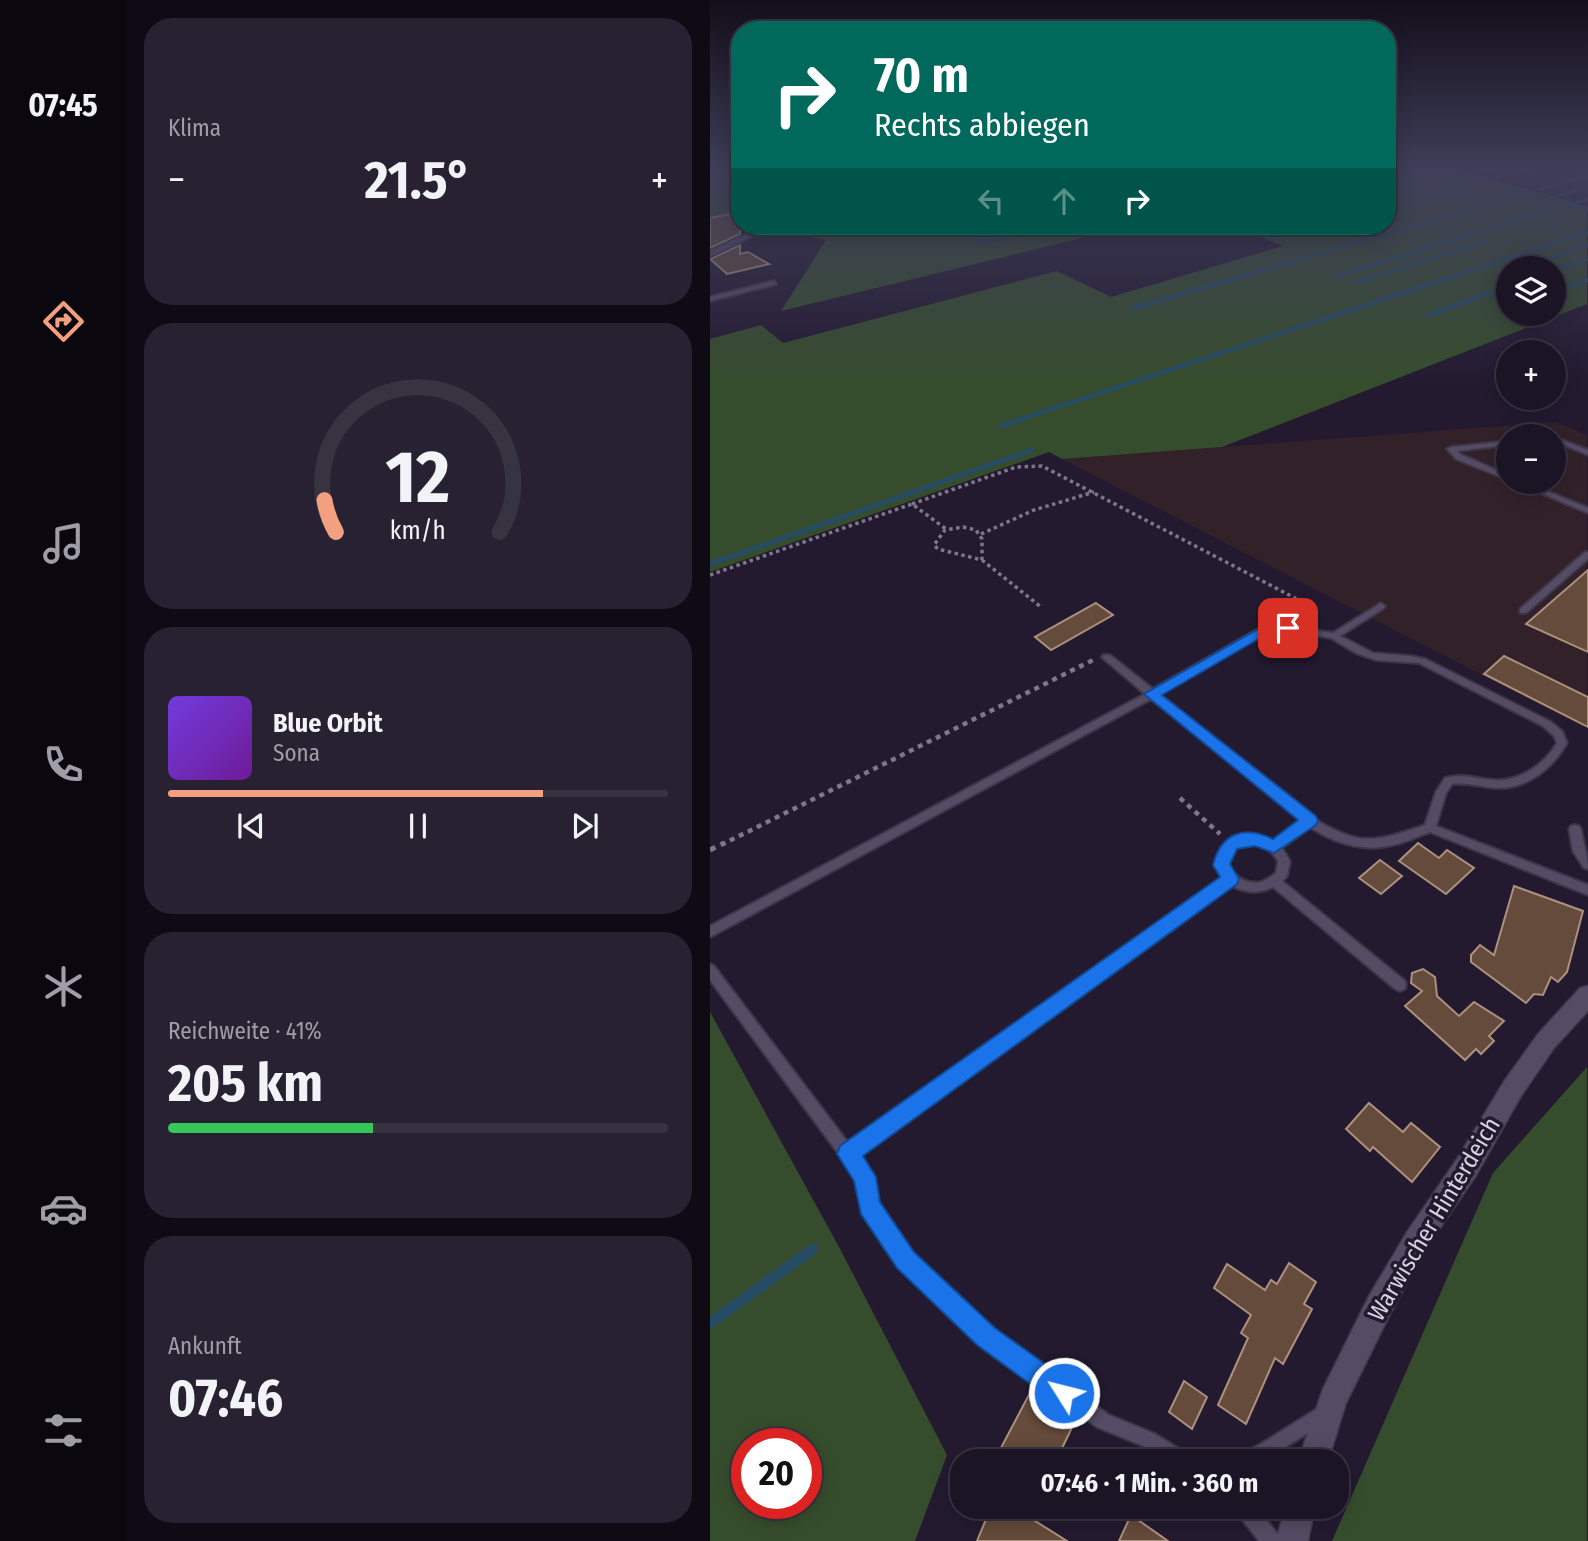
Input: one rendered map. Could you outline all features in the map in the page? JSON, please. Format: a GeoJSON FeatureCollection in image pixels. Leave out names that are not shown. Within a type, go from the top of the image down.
{"type":"FeatureCollection","features":[{"type":"Feature","properties":{"kind":"street"},"geometry":{"type":"LineString","coordinates":[[710,254],[740,240]]}},
{"type":"Feature","properties":{"kind":"street","name":"Warwischer Hinterdeich"},"geometry":{"type":"LineString","coordinates":[[1317,1449],[1329,1410],[1379,1306],[1416,1241],[1466,1168],[1513,1088],[1540,1050],[1587,995]]}},
{"type":"Feature","properties":{"kind":"street"},"geometry":{"type":"LineString","coordinates":[[1292,1541],[1297,1519]]}},
{"type":"Feature","properties":{"kind":"lane"},"geometry":{"type":"LineString","coordinates":[[710,299],[774,283]]}},
{"type":"Feature","properties":{"kind":"lane"},"geometry":{"type":"LineString","coordinates":[[1496,444],[1451,449],[1459,457],[1496,473]]}},
{"type":"Feature","properties":{"kind":"lane"},"geometry":{"type":"LineString","coordinates":[[1566,444],[1587,453]]}},
{"type":"Feature","properties":{"kind":"lane"},"geometry":{"type":"LineString","coordinates":[[1547,494],[1587,511]]}},
{"type":"Feature","properties":{"kind":"lane"},"geometry":{"type":"LineString","coordinates":[[1523,611],[1587,554]]}},
{"type":"Feature","properties":{"kind":"lane"},"geometry":{"type":"LineString","coordinates":[[1334,636],[1381,606]]}},
{"type":"Feature","properties":{"kind":"lane"},"geometry":{"type":"LineString","coordinates":[[710,932],[1152,694],[1272,625],[1334,636],[1374,657],[1408,657],[1422,661],[1547,724],[1558,734],[1562,743],[1558,753],[1533,774],[1495,784],[1478,779],[1449,781],[1441,792],[1430,828]]}},
{"type":"Feature","properties":{"kind":"lane"},"geometry":{"type":"LineString","coordinates":[[1107,657],[1310,821],[1333,836],[1371,843],[1388,842],[1430,828],[1587,890]]}},
{"type":"Feature","properties":{"kind":"lane"},"geometry":{"type":"LineString","coordinates":[[1274,847],[1310,821]]}},
{"type":"Feature","properties":{"kind":"lane"},"geometry":{"type":"LineString","coordinates":[[1575,829],[1579,850],[1587,865]]}},
{"type":"Feature","properties":{"kind":"lane"},"geometry":{"type":"LineString","coordinates":[[1248,838],[1258,839],[1274,847],[1280,853],[1284,869],[1275,882],[1258,888],[1248,888],[1230,879],[1222,865],[1225,850],[1231,844],[1248,838]]}},
{"type":"Feature","properties":{"kind":"lane"},"geometry":{"type":"LineString","coordinates":[[848,1154],[1230,879]]}},
{"type":"Feature","properties":{"kind":"lane"},"geometry":{"type":"LineString","coordinates":[[1275,882],[1400,985]]}},
{"type":"Feature","properties":{"kind":"lane"},"geometry":{"type":"LineString","coordinates":[[710,971],[865,1177],[869,1206],[906,1260],[986,1337],[1103,1421],[1164,1449]]}},
{"type":"Feature","properties":{"kind":"lane"},"geometry":{"type":"LineString","coordinates":[[1269,1449],[1329,1410]]}},
{"type":"Feature","properties":{"kind":"lane"},"geometry":{"type":"LineString","coordinates":[[1253,1519],[1271,1541]]}},
{"type":"Feature","properties":{"kind":"path"},"geometry":{"type":"LineString","coordinates":[[710,575],[1016,467],[1032,465],[1056,472],[1295,598],[1288,628]]}},
{"type":"Feature","properties":{"kind":"path"},"geometry":{"type":"LineString","coordinates":[[912,504],[946,529],[967,528],[981,534],[1034,510],[1095,492]]}},
{"type":"Feature","properties":{"kind":"path"},"geometry":{"type":"LineString","coordinates":[[946,529],[935,539],[934,545],[938,550],[982,560],[1041,607]]}},
{"type":"Feature","properties":{"kind":"path"},"geometry":{"type":"LineString","coordinates":[[981,534],[982,560]]}},
{"type":"Feature","properties":{"kind":"path"},"geometry":{"type":"LineString","coordinates":[[710,850],[1105,654],[1107,657]]}},
{"type":"Feature","properties":{"kind":"path"},"geometry":{"type":"LineString","coordinates":[[1180,798],[1231,844]]}},
{"type":"Feature","properties":{"kind":"shaded area"},"geometry":{"type":"Polygon","coordinates":[[[1556,422],[1561,424],[1529,424],[1556,422]]]}},
{"type":"Feature","properties":{"kind":"shaded area"},"geometry":{"type":"Polygon","coordinates":[[[1496,426],[1496,494],[1566,494],[1566,426],[1587,435],[1587,725],[1583,727],[1062,459],[1496,426]]]}},
{"type":"Feature","properties":{"kind":"green space"},"geometry":{"type":"Polygon","coordinates":[[[826,240],[976,240],[983,244],[1000,240],[1075,240],[781,311],[826,240]]]}},
{"type":"Feature","properties":{"kind":"green space"},"geometry":{"type":"Polygon","coordinates":[[[1268,240],[1587,240],[1587,304],[1566,312],[1566,256],[1496,256],[1496,326],[1531,326],[1222,447],[1062,459],[1049,452],[710,572],[710,339],[761,325],[783,343],[1057,271],[1111,297],[1283,246],[1268,240]]]}},
{"type":"Feature","properties":{"kind":"green space"},"geometry":{"type":"Polygon","coordinates":[[[710,1012],[839,1247],[947,1455],[915,1541],[710,1541],[710,1012]]]}},
{"type":"Feature","properties":{"kind":"green space"},"geometry":{"type":"Polygon","coordinates":[[[1587,1067],[1587,1541],[1332,1541],[1342,1519],[1349,1519],[1349,1502],[1493,1173],[1587,1067]]]}},
{"type":"Feature","properties":{"kind":"water"},"geometry":{"type":"Polygon","coordinates":[[[976,240],[1000,240],[983,244],[976,240]]]}},
{"type":"Feature","properties":{"kind":"building"},"geometry":{"type":"Polygon","coordinates":[[[710,240],[727,240],[710,248],[710,240]]]}},
{"type":"Feature","properties":{"kind":"building"},"geometry":{"type":"Polygon","coordinates":[[[740,245],[740,254],[748,252],[769,264],[727,274],[710,259],[740,245]]]}},
{"type":"Feature","properties":{"kind":"building"},"geometry":{"type":"Polygon","coordinates":[[[1588,570],[1588,652],[1526,624],[1588,570]]]}},
{"type":"Feature","properties":{"kind":"building"},"geometry":{"type":"Polygon","coordinates":[[[1096,603],[1113,615],[1051,650],[1035,637],[1096,603]]]}},
{"type":"Feature","properties":{"kind":"building"},"geometry":{"type":"Polygon","coordinates":[[[1504,656],[1588,697],[1588,727],[1484,674],[1504,656]]]}},
{"type":"Feature","properties":{"kind":"building"},"geometry":{"type":"Polygon","coordinates":[[[1418,843],[1439,858],[1447,850],[1474,868],[1446,894],[1399,861],[1418,843]]]}},
{"type":"Feature","properties":{"kind":"building"},"geometry":{"type":"Polygon","coordinates":[[[1380,860],[1402,876],[1381,894],[1359,878],[1380,860]]]}},
{"type":"Feature","properties":{"kind":"building"},"geometry":{"type":"Polygon","coordinates":[[[1514,886],[1583,911],[1567,972],[1558,982],[1551,977],[1543,995],[1534,994],[1526,1003],[1471,962],[1471,955],[1480,945],[1494,955],[1514,886]]]}},
{"type":"Feature","properties":{"kind":"building"},"geometry":{"type":"Polygon","coordinates":[[[1423,969],[1435,977],[1437,996],[1459,1016],[1474,1002],[1504,1021],[1489,1036],[1494,1041],[1481,1054],[1476,1049],[1465,1060],[1405,1006],[1422,991],[1411,983],[1412,973],[1423,969]]]}},
{"type":"Feature","properties":{"kind":"building"},"geometry":{"type":"Polygon","coordinates":[[[1369,1103],[1403,1132],[1411,1123],[1440,1147],[1412,1182],[1373,1147],[1370,1151],[1346,1129],[1369,1103]]]}},
{"type":"Feature","properties":{"kind":"building"},"geometry":{"type":"Polygon","coordinates":[[[1289,1263],[1316,1282],[1304,1304],[1312,1309],[1283,1364],[1275,1358],[1246,1424],[1218,1405],[1248,1338],[1241,1333],[1251,1315],[1214,1288],[1227,1264],[1265,1290],[1271,1280],[1277,1284],[1289,1263]]]}},
{"type":"Feature","properties":{"kind":"building"},"geometry":{"type":"Polygon","coordinates":[[[1184,1381],[1207,1397],[1192,1429],[1169,1412],[1184,1381]]]}},
{"type":"Feature","properties":{"kind":"building"},"geometry":{"type":"Polygon","coordinates":[[[1032,1389],[1076,1419],[1062,1449],[1000,1449],[1032,1389]]]}},
{"type":"Feature","properties":{"kind":"building"},"geometry":{"type":"Polygon","coordinates":[[[986,1519],[1032,1519],[1067,1541],[977,1541],[986,1519]]]}},
{"type":"Feature","properties":{"kind":"building"},"geometry":{"type":"Polygon","coordinates":[[[1129,1519],[1137,1519],[1168,1541],[1119,1541],[1129,1519]]]}},
{"type":"Feature","properties":{"kind":"waterway"},"geometry":{"type":"LineString","coordinates":[[1230,280],[1367,240]]}},
{"type":"Feature","properties":{"kind":"waterway"},"geometry":{"type":"LineString","coordinates":[[1335,277],[1454,240]]}},
{"type":"Feature","properties":{"kind":"waterway"},"geometry":{"type":"LineString","coordinates":[[1442,280],[1564,240]]}},
{"type":"Feature","properties":{"kind":"waterway"},"geometry":{"type":"LineString","coordinates":[[1363,280],[1485,242]]}},
{"type":"Feature","properties":{"kind":"waterway"},"geometry":{"type":"LineString","coordinates":[[1556,256],[1588,245]]}},
{"type":"Feature","properties":{"kind":"waterway"},"geometry":{"type":"LineString","coordinates":[[1566,267],[1588,259]]}},
{"type":"Feature","properties":{"kind":"waterway"},"geometry":{"type":"LineString","coordinates":[[1132,309],[1236,278]]}},
{"type":"Feature","properties":{"kind":"waterway"},"geometry":{"type":"LineString","coordinates":[[1363,280],[1369,278]]}},
{"type":"Feature","properties":{"kind":"waterway"},"geometry":{"type":"LineString","coordinates":[[1009,423],[1448,278]]}},
{"type":"Feature","properties":{"kind":"waterway"},"geometry":{"type":"LineString","coordinates":[[1357,282],[1363,280]]}},
{"type":"Feature","properties":{"kind":"waterway"},"geometry":{"type":"LineString","coordinates":[[1566,288],[1588,280]]}},
{"type":"Feature","properties":{"kind":"waterway"},"geometry":{"type":"LineString","coordinates":[[1427,315],[1496,291]]}},
{"type":"Feature","properties":{"kind":"waterway"},"geometry":{"type":"LineString","coordinates":[[1001,426],[1014,422]]}},
{"type":"Feature","properties":{"kind":"waterway"},"geometry":{"type":"LineString","coordinates":[[710,564],[1032,450]]}},
{"type":"Feature","properties":{"kind":"waterway"},"geometry":{"type":"LineString","coordinates":[[710,1323],[813,1249]]}},
{"type":"Feature","properties":{"kind":"route"},"geometry":{"type":"LineString","coordinates":[[1064,1393],[986,1337],[906,1260],[869,1206],[865,1177],[848,1154],[1230,879],[1224,873],[1222,857],[1231,844],[1248,838],[1258,839],[1274,847],[1310,821],[1152,694],[1272,625],[1288,628]]}}]}
